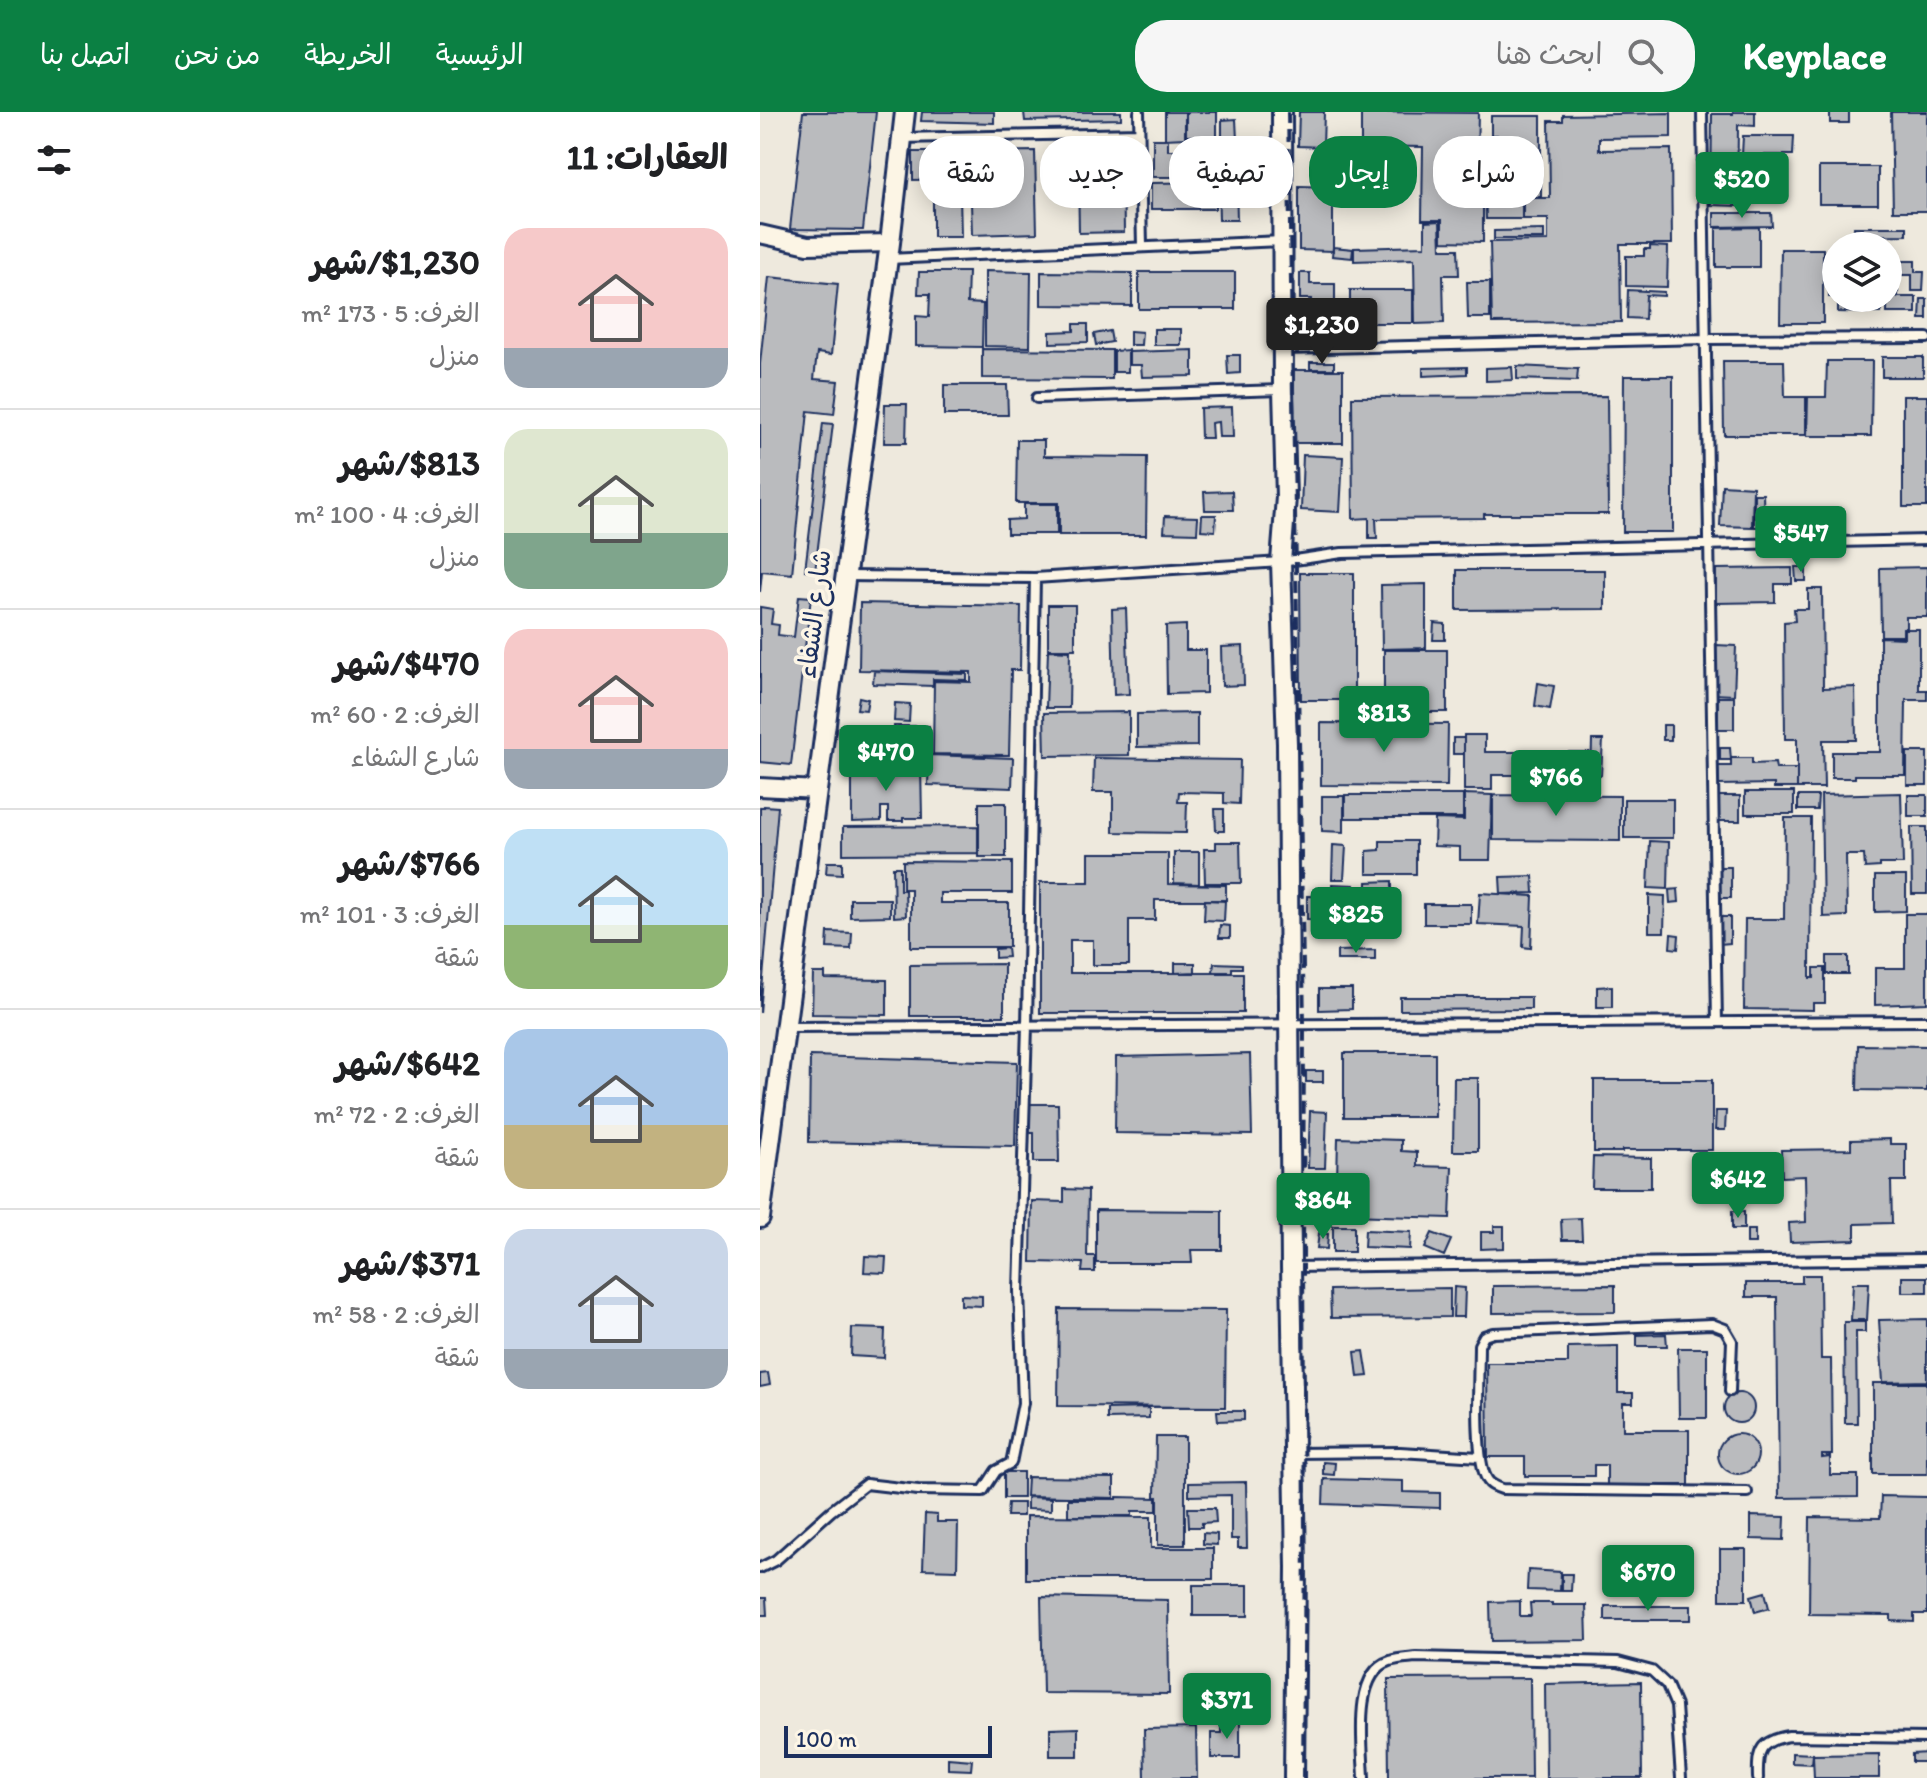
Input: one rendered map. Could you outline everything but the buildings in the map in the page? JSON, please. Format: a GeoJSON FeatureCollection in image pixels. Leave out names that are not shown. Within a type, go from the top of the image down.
{"type":"FeatureCollection","features":[{"type":"Feature","properties":{"kind":"street","name":"شارع الشفاء"},"geometry":{"type":"LineString","coordinates":[[760,1218],[764,1157],[785,1027],[846,576],[905,112]]}},
{"type":"Feature","properties":{"kind":"street"},"geometry":{"type":"LineString","coordinates":[[1282,112],[1286,497],[1281,562],[1287,744],[1296,1567],[1294,1778]]}},
{"type":"Feature","properties":{"kind":"street"},"geometry":{"type":"LineString","coordinates":[[760,234],[808,245],[888,251]]}},
{"type":"Feature","properties":{"kind":"street"},"geometry":{"type":"LineString","coordinates":[[760,787],[817,790]]}},
{"type":"Feature","properties":{"kind":"lane"},"geometry":{"type":"LineString","coordinates":[[1139,112],[1142,246]]}},
{"type":"Feature","properties":{"kind":"lane"},"geometry":{"type":"LineString","coordinates":[[1702,112],[1717,1022]]}},
{"type":"Feature","properties":{"kind":"lane"},"geometry":{"type":"LineString","coordinates":[[901,138],[1139,133]]}},
{"type":"Feature","properties":{"kind":"lane"},"geometry":{"type":"LineString","coordinates":[[888,251],[1283,241]]}},
{"type":"Feature","properties":{"kind":"lane"},"geometry":{"type":"LineString","coordinates":[[1284,349],[1706,339],[1927,338]]}},
{"type":"Feature","properties":{"kind":"lane"},"geometry":{"type":"LineString","coordinates":[[1037,398],[1283,390]]}},
{"type":"Feature","properties":{"kind":"lane"},"geometry":{"type":"LineString","coordinates":[[846,576],[1035,578],[1281,562],[1342,553],[1927,540]]}},
{"type":"Feature","properties":{"kind":"lane"},"geometry":{"type":"LineString","coordinates":[[760,1568],[776,1560],[866,1484],[918,1490],[983,1491],[996,1471],[1011,1463],[1023,1403],[1019,1291],[1035,578]]}},
{"type":"Feature","properties":{"kind":"lane"},"geometry":{"type":"LineString","coordinates":[[785,1027],[1927,1021]]}},
{"type":"Feature","properties":{"kind":"lane"},"geometry":{"type":"LineString","coordinates":[[1291,1267],[1927,1259]]}},
{"type":"Feature","properties":{"kind":"lane"},"geometry":{"type":"LineString","coordinates":[[1730,1391],[1732,1341],[1725,1329],[1712,1324],[1493,1333],[1484,1336],[1479,1345],[1480,1457],[1485,1477],[1492,1485],[1502,1489],[1747,1492]]}},
{"type":"Feature","properties":{"kind":"lane"},"geometry":{"type":"LineString","coordinates":[[1294,1453],[1400,1452],[1480,1457]]}},
{"type":"Feature","properties":{"kind":"lane"},"geometry":{"type":"LineString","coordinates":[[1364,1778],[1362,1700],[1372,1674],[1388,1661],[1416,1657],[1618,1662],[1652,1671],[1667,1685],[1676,1706],[1681,1778]]}},
{"type":"Feature","properties":{"kind":"lane"},"geometry":{"type":"LineString","coordinates":[[1758,1778],[1757,1762],[1761,1747],[1772,1739],[1789,1736],[1927,1738]]}},
{"type":"Feature","properties":{"kind":"railway"},"geometry":{"type":"LineString","coordinates":[[1288,112],[1304,1025],[1303,1778]]}}]}
